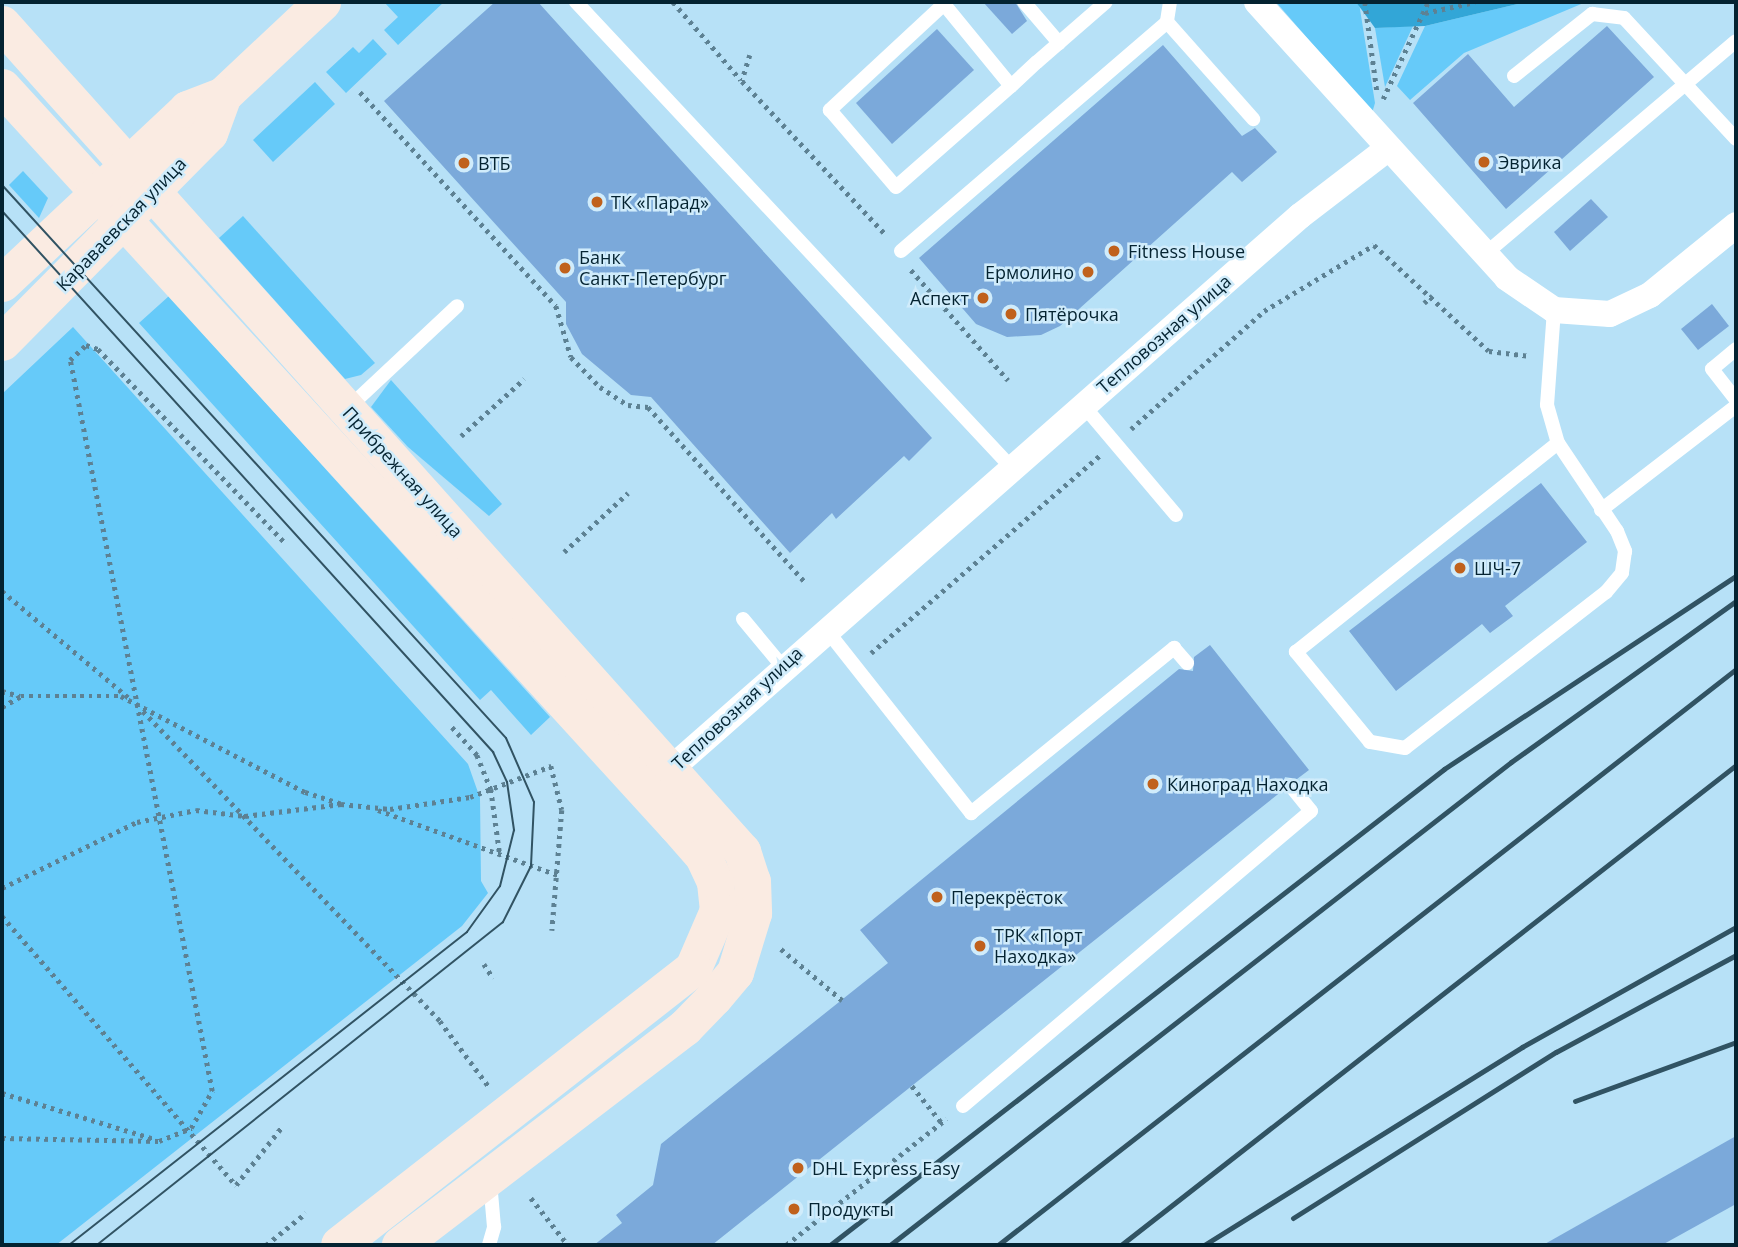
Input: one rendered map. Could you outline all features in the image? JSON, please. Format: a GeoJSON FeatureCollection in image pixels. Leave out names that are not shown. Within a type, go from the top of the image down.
{"type":"FeatureCollection","features":[{"type":"Feature","properties":{"kind":"street","name":"Караваевская улица"},"geometry":{"type":"LineString","coordinates":[[2,283],[187,109],[223,95],[322,2]]}},
{"type":"Feature","properties":{"kind":"street"},"geometry":{"type":"LineString","coordinates":[[1257,2],[1386,150],[1507,278],[1554,310],[1610,314],[1650,295],[1736,225]]}},
{"type":"Feature","properties":{"kind":"street","name":"Прибрежная улица"},"geometry":{"type":"LineString","coordinates":[[2,24],[152,191],[334,421],[658,780],[743,850],[764,945]]}},
{"type":"Feature","properties":{"kind":"street","name":"Прибрежная улица"},"geometry":{"type":"LineString","coordinates":[[2,87],[123,222],[334,421]]}},
{"type":"Feature","properties":{"kind":"street","name":"Караваевская улица"},"geometry":{"type":"LineString","coordinates":[[2,342],[209,133],[223,95]]}},
{"type":"Feature","properties":{"kind":"street","name":"Тепловозная улица"},"geometry":{"type":"LineString","coordinates":[[658,780],[825,628],[1300,216],[1386,150]]}},
{"type":"Feature","properties":{"kind":"street","name":"Прибрежная улица"},"geometry":{"type":"LineString","coordinates":[[340,1245],[668,992],[693,968],[710,938],[718,910],[715,882],[703,856],[658,780]]}},
{"type":"Feature","properties":{"kind":"street"},"geometry":{"type":"LineString","coordinates":[[400,1245],[685,1027],[735,972],[764,945]]}},
{"type":"Feature","properties":{"kind":"lane"},"geometry":{"type":"LineString","coordinates":[[576,2],[1011,467]]}},
{"type":"Feature","properties":{"kind":"lane"},"geometry":{"type":"LineString","coordinates":[[1024,2],[1059,43]]}},
{"type":"Feature","properties":{"kind":"lane"},"geometry":{"type":"LineString","coordinates":[[1011,86],[944,4],[830,110],[896,187],[1011,86],[1059,43],[1106,2]]}},
{"type":"Feature","properties":{"kind":"lane"},"geometry":{"type":"LineString","coordinates":[[901,251],[1167,22],[1170,2]]}},
{"type":"Feature","properties":{"kind":"lane"},"geometry":{"type":"LineString","coordinates":[[1514,76],[1592,14],[1624,18],[1736,139]]}},
{"type":"Feature","properties":{"kind":"lane"},"geometry":{"type":"LineString","coordinates":[[1167,22],[1253,119]]}},
{"type":"Feature","properties":{"kind":"lane"},"geometry":{"type":"LineString","coordinates":[[1485,254],[1736,41]]}},
{"type":"Feature","properties":{"kind":"lane"},"geometry":{"type":"LineString","coordinates":[[334,421],[457,306]]}},
{"type":"Feature","properties":{"kind":"lane"},"geometry":{"type":"LineString","coordinates":[[1554,310],[1547,405],[1558,443],[1625,551],[1614,583],[1405,748],[1370,741],[1296,652],[1558,443]]}},
{"type":"Feature","properties":{"kind":"lane"},"geometry":{"type":"LineString","coordinates":[[1736,349],[1712,369],[1736,400]]}},
{"type":"Feature","properties":{"kind":"lane"},"geometry":{"type":"LineString","coordinates":[[1083,405],[1176,515]]}},
{"type":"Feature","properties":{"kind":"lane"},"geometry":{"type":"LineString","coordinates":[[1601,510],[1736,406]]}},
{"type":"Feature","properties":{"kind":"lane"},"geometry":{"type":"LineString","coordinates":[[743,620],[782,666]]}},
{"type":"Feature","properties":{"kind":"lane"},"geometry":{"type":"LineString","coordinates":[[825,628],[971,813],[1174,648],[1186,663]]}},
{"type":"Feature","properties":{"kind":"lane"},"geometry":{"type":"LineString","coordinates":[[963,1106],[1311,811],[1290,785]]}},
{"type":"Feature","properties":{"kind":"lane"},"geometry":{"type":"LineString","coordinates":[[489,1245],[494,1227],[490,1175]]}},
{"type":"Feature","properties":{"kind":"path"},"geometry":{"type":"LineString","coordinates":[[673,2],[742,81],[901,251],[907,266],[1008,380]]}},
{"type":"Feature","properties":{"kind":"path"},"geometry":{"type":"LineString","coordinates":[[1366,2],[1379,108],[1428,2]]}},
{"type":"Feature","properties":{"kind":"path"},"geometry":{"type":"LineString","coordinates":[[1424,13],[1475,2]]}},
{"type":"Feature","properties":{"kind":"path"},"geometry":{"type":"LineString","coordinates":[[742,81],[750,55]]}},
{"type":"Feature","properties":{"kind":"path"},"geometry":{"type":"LineString","coordinates":[[360,92],[556,306],[571,357],[600,387],[628,405],[648,407],[804,581]]}},
{"type":"Feature","properties":{"kind":"path"},"geometry":{"type":"LineString","coordinates":[[849,659],[870,653],[1264,311],[1365,246],[1384,250],[1489,351],[1549,358]]}},
{"type":"Feature","properties":{"kind":"path"},"geometry":{"type":"LineString","coordinates":[[1424,303],[1432,296]]}},
{"type":"Feature","properties":{"kind":"path"},"geometry":{"type":"LineString","coordinates":[[2,1138],[159,1141],[191,1128],[212,1091],[140,708],[70,360],[86,345],[98,349],[285,544]]}},
{"type":"Feature","properties":{"kind":"path"},"geometry":{"type":"LineString","coordinates":[[461,436],[524,379]]}},
{"type":"Feature","properties":{"kind":"path"},"geometry":{"type":"LineString","coordinates":[[564,552],[628,493]]}},
{"type":"Feature","properties":{"kind":"path"},"geometry":{"type":"LineString","coordinates":[[2,591],[140,708],[440,1021],[490,1089]]}},
{"type":"Feature","properties":{"kind":"path"},"geometry":{"type":"LineString","coordinates":[[2,691],[21,696],[100,693],[121,696],[305,792],[341,804],[370,807],[439,804],[491,789],[551,766],[562,810],[561,876],[552,931]]}},
{"type":"Feature","properties":{"kind":"path"},"geometry":{"type":"LineString","coordinates":[[2,707],[21,696]]}},
{"type":"Feature","properties":{"kind":"path"},"geometry":{"type":"LineString","coordinates":[[452,727],[477,755],[491,789],[500,856]]}},
{"type":"Feature","properties":{"kind":"path"},"geometry":{"type":"LineString","coordinates":[[2,888],[109,834],[160,818],[195,810],[245,816],[341,804]]}},
{"type":"Feature","properties":{"kind":"path"},"geometry":{"type":"LineString","coordinates":[[370,807],[561,876]]}},
{"type":"Feature","properties":{"kind":"path"},"geometry":{"type":"LineString","coordinates":[[2,916],[191,1128],[236,1185],[281,1128]]}},
{"type":"Feature","properties":{"kind":"path"},"geometry":{"type":"LineString","coordinates":[[764,945],[842,1000]]}},
{"type":"Feature","properties":{"kind":"path"},"geometry":{"type":"LineString","coordinates":[[484,964],[493,978]]}},
{"type":"Feature","properties":{"kind":"path"},"geometry":{"type":"LineString","coordinates":[[912,1086],[942,1123]]}},
{"type":"Feature","properties":{"kind":"path"},"geometry":{"type":"LineString","coordinates":[[2,1093],[159,1141]]}},
{"type":"Feature","properties":{"kind":"path"},"geometry":{"type":"LineString","coordinates":[[786,1245],[963,1106]]}},
{"type":"Feature","properties":{"kind":"path"},"geometry":{"type":"LineString","coordinates":[[531,1198],[568,1245]]}},
{"type":"Feature","properties":{"kind":"path"},"geometry":{"type":"LineString","coordinates":[[266,1245],[306,1213]]}},
{"type":"Feature","properties":{"kind":"shaded area"},"geometry":{"type":"Polygon","coordinates":[[[384,2],[444,2],[398,45],[384,30],[398,17],[384,2]]]}},
{"type":"Feature","properties":{"kind":"shaded area"},"geometry":{"type":"Polygon","coordinates":[[[1276,2],[1359,3],[1375,103],[1372,113],[1276,2]]]}},
{"type":"Feature","properties":{"kind":"shaded area"},"geometry":{"type":"Polygon","coordinates":[[[1356,2],[1526,2],[1425,26],[1375,28],[1356,2]]]}},
{"type":"Feature","properties":{"kind":"shaded area"},"geometry":{"type":"Polygon","coordinates":[[[1526,2],[1586,2],[1464,53],[1410,100],[1397,86],[1425,26],[1526,2]]]}},
{"type":"Feature","properties":{"kind":"shaded area"},"geometry":{"type":"Polygon","coordinates":[[[1413,26],[1385,87],[1375,28],[1413,26]]]}},
{"type":"Feature","properties":{"kind":"shaded area"},"geometry":{"type":"Polygon","coordinates":[[[373,39],[387,54],[346,93],[326,72],[353,47],[359,53],[373,39]]]}},
{"type":"Feature","properties":{"kind":"shaded area"},"geometry":{"type":"Polygon","coordinates":[[[315,82],[335,104],[273,162],[253,140],[315,82]]]}},
{"type":"Feature","properties":{"kind":"shaded area"},"geometry":{"type":"Polygon","coordinates":[[[23,171],[48,198],[39,218],[9,185],[23,171]]]}},
{"type":"Feature","properties":{"kind":"shaded area"},"geometry":{"type":"Polygon","coordinates":[[[243,216],[375,363],[361,375],[345,379],[219,238],[243,216]]]}},
{"type":"Feature","properties":{"kind":"shaded area"},"geometry":{"type":"Polygon","coordinates":[[[169,296],[550,717],[531,735],[491,690],[480,700],[139,323],[169,296]]]}},
{"type":"Feature","properties":{"kind":"shaded area"},"geometry":{"type":"Polygon","coordinates":[[[73,327],[468,764],[480,798],[481,881],[488,893],[462,926],[56,1245],[2,1245],[2,394],[73,327]]]}},
{"type":"Feature","properties":{"kind":"shaded area"},"geometry":{"type":"Polygon","coordinates":[[[391,380],[502,504],[489,516],[408,447],[371,407],[391,380]]]}},
{"type":"Feature","properties":{"kind":"building","name":"ТК «Парад»"},"geometry":{"type":"Polygon","coordinates":[[[495,2],[538,2],[932,438],[909,461],[904,456],[836,519],[832,513],[790,553],[651,397],[631,395],[582,354],[566,324],[566,302],[384,101],[495,2]]]}},
{"type":"Feature","properties":{"kind":"building"},"geometry":{"type":"Polygon","coordinates":[[[983,2],[1015,2],[1027,21],[1012,34],[983,2]]]}},
{"type":"Feature","properties":{"kind":"building"},"geometry":{"type":"Polygon","coordinates":[[[1607,26],[1654,77],[1506,209],[1413,103],[1468,54],[1514,107],[1607,26]]]}},
{"type":"Feature","properties":{"kind":"building"},"geometry":{"type":"Polygon","coordinates":[[[937,29],[974,70],[892,144],[856,103],[937,29]]]}},
{"type":"Feature","properties":{"kind":"building"},"geometry":{"type":"Polygon","coordinates":[[[1163,45],[1242,136],[1255,128],[1277,152],[1242,182],[1232,172],[1060,326],[1041,335],[1007,337],[976,324],[919,258],[1163,45]]]}},
{"type":"Feature","properties":{"kind":"building"},"geometry":{"type":"Polygon","coordinates":[[[1591,199],[1608,217],[1570,251],[1554,232],[1591,199]]]}},
{"type":"Feature","properties":{"kind":"building"},"geometry":{"type":"Polygon","coordinates":[[[1712,304],[1729,326],[1698,350],[1681,329],[1712,304]]]}},
{"type":"Feature","properties":{"kind":"building"},"geometry":{"type":"Polygon","coordinates":[[[1541,483],[1587,542],[1505,606],[1513,616],[1490,633],[1482,624],[1396,691],[1349,631],[1541,483]]]}},
{"type":"Feature","properties":{"kind":"building","name":"ТРК «Порт Находка»"},"geometry":{"type":"Polygon","coordinates":[[[1210,645],[1309,770],[1297,779],[1285,777],[1282,791],[712,1245],[594,1245],[622,1223],[616,1215],[653,1185],[661,1144],[888,963],[860,930],[1179,669],[1193,671],[1194,657],[1210,645]]]}},
{"type":"Feature","properties":{"kind":"building"},"geometry":{"type":"Polygon","coordinates":[[[1736,1136],[1736,1204],[1662,1245],[1543,1245],[1736,1136]]]}},
{"type":"Feature","properties":{"kind":"tram line"},"geometry":{"type":"LineString","coordinates":[[2,185],[506,738],[534,802],[531,866],[503,922],[97,1245]]}},
{"type":"Feature","properties":{"kind":"tram line"},"geometry":{"type":"LineString","coordinates":[[2,211],[493,752],[507,782],[514,830],[500,886],[467,932],[69,1245]]}},
{"type":"Feature","properties":{"kind":"railway"},"geometry":{"type":"LineString","coordinates":[[830,1245],[1444,769],[1736,576]]}},
{"type":"Feature","properties":{"kind":"railway"},"geometry":{"type":"LineString","coordinates":[[890,1245],[1511,762],[1736,601]]}},
{"type":"Feature","properties":{"kind":"railway"},"geometry":{"type":"LineString","coordinates":[[998,1245],[1736,669]]}},
{"type":"Feature","properties":{"kind":"railway"},"geometry":{"type":"LineString","coordinates":[[1121,1245],[1736,765]]}},
{"type":"Feature","properties":{"kind":"railway"},"geometry":{"type":"LineString","coordinates":[[1204,1245],[1522,1047],[1736,927]]}},
{"type":"Feature","properties":{"kind":"railway"},"geometry":{"type":"LineString","coordinates":[[1293,1218],[1556,1052],[1736,955]]}},
{"type":"Feature","properties":{"kind":"railway"},"geometry":{"type":"LineString","coordinates":[[1575,1101],[1736,1042]]}},
{"type":"Feature","properties":{"kind":"place","name":"Эврика"},"geometry":{"type":"Point","coordinates":[1484,162]}},
{"type":"Feature","properties":{"kind":"place","name":"ВТБ"},"geometry":{"type":"Point","coordinates":[464,163]}},
{"type":"Feature","properties":{"kind":"place","name":"ТК «Парад»"},"geometry":{"type":"Point","coordinates":[597,202]}},
{"type":"Feature","properties":{"kind":"place","name":"Fitness House"},"geometry":{"type":"Point","coordinates":[1114,251]}},
{"type":"Feature","properties":{"kind":"place","name":"Банк Санкт-Петербург"},"geometry":{"type":"Point","coordinates":[565,268]}},
{"type":"Feature","properties":{"kind":"place","name":"Ермолино"},"geometry":{"type":"Point","coordinates":[1088,272]}},
{"type":"Feature","properties":{"kind":"place","name":"Аспект"},"geometry":{"type":"Point","coordinates":[983,298]}},
{"type":"Feature","properties":{"kind":"place","name":"Пятёрочка"},"geometry":{"type":"Point","coordinates":[1011,314]}},
{"type":"Feature","properties":{"kind":"place","name":"ШЧ-7"},"geometry":{"type":"Point","coordinates":[1460,568]}},
{"type":"Feature","properties":{"kind":"place","name":"Киноград Находка"},"geometry":{"type":"Point","coordinates":[1153,784]}},
{"type":"Feature","properties":{"kind":"place","name":"Перекрёсток"},"geometry":{"type":"Point","coordinates":[937,897]}},
{"type":"Feature","properties":{"kind":"place","name":"ТРК «Порт Находка»"},"geometry":{"type":"Point","coordinates":[980,946]}},
{"type":"Feature","properties":{"kind":"place","name":"DHL Express Easy"},"geometry":{"type":"Point","coordinates":[798,1168]}},
{"type":"Feature","properties":{"kind":"place","name":"Продукты"},"geometry":{"type":"Point","coordinates":[794,1209]}}]}
